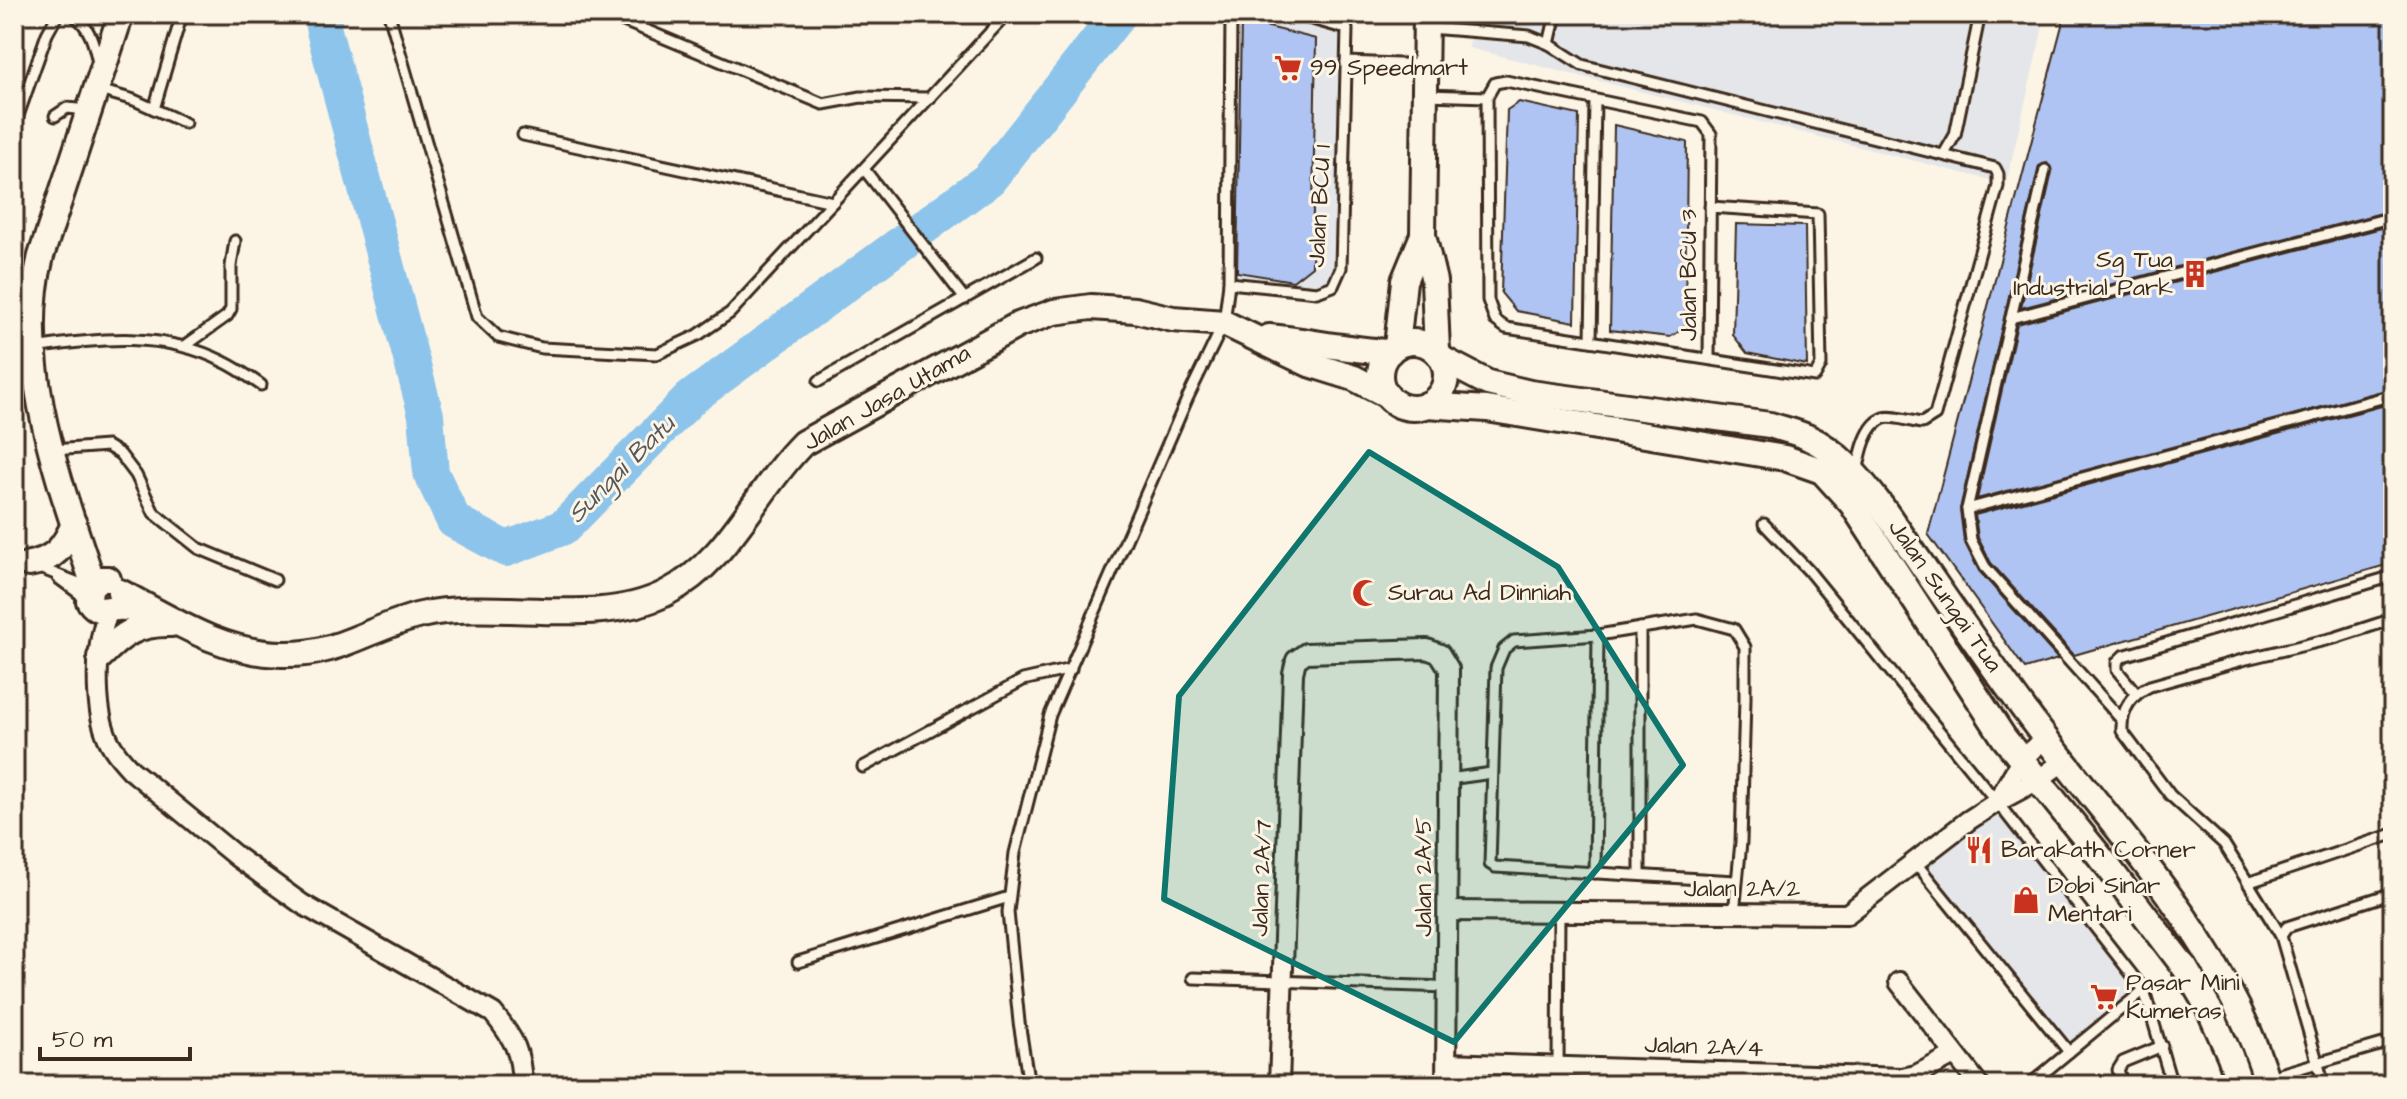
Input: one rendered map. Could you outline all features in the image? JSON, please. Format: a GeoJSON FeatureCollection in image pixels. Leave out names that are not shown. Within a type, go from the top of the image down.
{"type":"FeatureCollection","features":[{"type":"Feature","properties":{"kind":"main road"},"geometry":{"type":"LineString","coordinates":[[102,596],[74,524],[27,360],[36,279],[121,14]]}},
{"type":"Feature","properties":{"kind":"main road"},"geometry":{"type":"LineString","coordinates":[[1423,235],[1404,281],[1394,349],[1381,368],[1380,378],[1387,395],[1405,407],[1426,405],[1442,391],[1446,369],[1440,355],[1434,281],[1423,235],[1426,19]]}},
{"type":"Feature","properties":{"kind":"main road","name":"Jalan Jasa Utama"},"geometry":{"type":"LineString","coordinates":[[102,596],[158,612],[229,646],[282,654],[322,652],[421,615],[596,609],[643,603],[668,592],[709,561],[730,539],[780,466],[803,443],[1007,330],[1054,312],[1091,307],[1224,323],[1309,364],[1354,378],[1387,395]]}},
{"type":"Feature","properties":{"kind":"main road","name":"Jalan Jasa Utama"},"geometry":{"type":"LineString","coordinates":[[1255,336],[1358,350],[1394,349]]}},
{"type":"Feature","properties":{"kind":"main road"},"geometry":{"type":"LineString","coordinates":[[1394,349],[1418,342],[1440,355]]}},
{"type":"Feature","properties":{"kind":"main road","name":"Jalan Sungai Tua"},"geometry":{"type":"LineString","coordinates":[[1440,355],[1488,383],[1530,393],[1770,425],[1807,437],[1840,458],[1857,475],[2046,737],[2189,926],[2221,976],[2267,1082]]}},
{"type":"Feature","properties":{"kind":"main road","name":"Jalan Sungai Tua"},"geometry":{"type":"LineString","coordinates":[[1426,405],[1487,409],[1770,455],[1822,471],[1852,504],[1876,538],[2004,738],[2185,968],[2209,1009],[2240,1085]]}},
{"type":"Feature","properties":{"kind":"main road"},"geometry":{"type":"LineString","coordinates":[[31,565],[58,552],[74,524]]}},
{"type":"Feature","properties":{"kind":"main road"},"geometry":{"type":"LineString","coordinates":[[100,653],[133,628],[155,624],[181,625]]}},
{"type":"Feature","properties":{"kind":"street"},"geometry":{"type":"LineString","coordinates":[[102,596],[99,702],[105,733],[115,753],[131,770],[237,857],[302,904],[493,1013],[514,1038],[521,1063],[522,1085]]}},
{"type":"Feature","properties":{"kind":"street","name":"Jalan 2A/7"},"geometry":{"type":"LineString","coordinates":[[1279,1085],[1293,673],[1296,660],[1306,653],[1427,649],[1440,654],[1449,669]]}},
{"type":"Feature","properties":{"kind":"street","name":"Jalan 2A/5"},"geometry":{"type":"LineString","coordinates":[[1446,1085],[1449,669]]}},
{"type":"Feature","properties":{"kind":"street","name":"Jalan 2A/2"},"geometry":{"type":"LineString","coordinates":[[1997,802],[2022,759],[2046,737]]}},
{"type":"Feature","properties":{"kind":"street","name":"Jalan 2A/2"},"geometry":{"type":"LineString","coordinates":[[1449,911],[1847,914],[1882,890],[1914,860],[1997,802],[2038,780],[2064,761]]}},
{"type":"Feature","properties":{"kind":"street"},"geometry":{"type":"LineString","coordinates":[[1899,982],[1979,1085]]}},
{"type":"Feature","properties":{"kind":"street","name":"Jalan 2A/4"},"geometry":{"type":"LineString","coordinates":[[1447,1063],[1728,1078],[1902,1078],[1916,1075],[1954,1055]]}},
{"type":"Feature","properties":{"kind":"lane"},"geometry":{"type":"LineString","coordinates":[[14,127],[47,34],[58,14]]}},
{"type":"Feature","properties":{"kind":"lane"},"geometry":{"type":"LineString","coordinates":[[73,14],[84,23],[94,41],[94,91]]}},
{"type":"Feature","properties":{"kind":"lane"},"geometry":{"type":"LineString","coordinates":[[154,109],[182,14]]}},
{"type":"Feature","properties":{"kind":"lane"},"geometry":{"type":"LineString","coordinates":[[389,14],[477,317],[498,337],[542,348],[657,354],[698,335],[730,313],[1007,14]]}},
{"type":"Feature","properties":{"kind":"lane"},"geometry":{"type":"LineString","coordinates":[[607,14],[823,104],[861,97],[930,98]]}},
{"type":"Feature","properties":{"kind":"lane"},"geometry":{"type":"LineString","coordinates":[[1029,1085],[1008,912],[1015,853],[1050,715],[1188,397],[1224,323],[1229,283],[1231,14]]}},
{"type":"Feature","properties":{"kind":"lane","name":"Jalan BCU 1"},"geometry":{"type":"LineString","coordinates":[[1229,283],[1317,292],[1333,286],[1341,268],[1347,29],[1294,14]]}},
{"type":"Feature","properties":{"kind":"lane"},"geometry":{"type":"LineString","coordinates":[[1388,14],[1529,36],[1549,44],[1582,65],[1995,168],[1998,186],[1935,415],[1922,423],[1891,418],[1880,420],[1863,442],[1857,475]]}},
{"type":"Feature","properties":{"kind":"lane"},"geometry":{"type":"LineString","coordinates":[[1549,44],[1556,14]]}},
{"type":"Feature","properties":{"kind":"lane"},"geometry":{"type":"LineString","coordinates":[[1944,154],[1955,135],[1980,14]]}},
{"type":"Feature","properties":{"kind":"lane"},"geometry":{"type":"LineString","coordinates":[[1346,62],[1425,65]]}},
{"type":"Feature","properties":{"kind":"lane","name":"Jalan BCU 3"},"geometry":{"type":"LineString","coordinates":[[1506,81],[1702,122],[1711,134],[1709,359],[1506,328],[1495,320],[1488,300],[1487,97],[1495,83],[1506,81]]}},
{"type":"Feature","properties":{"kind":"lane"},"geometry":{"type":"LineString","coordinates":[[55,116],[94,91],[134,100],[185,123]]}},
{"type":"Feature","properties":{"kind":"lane"},"geometry":{"type":"LineString","coordinates":[[1425,95],[1487,97]]}},
{"type":"Feature","properties":{"kind":"lane"},"geometry":{"type":"LineString","coordinates":[[1591,341],[1595,100]]}},
{"type":"Feature","properties":{"kind":"lane"},"geometry":{"type":"LineString","coordinates":[[523,135],[833,202]]}},
{"type":"Feature","properties":{"kind":"lane"},"geometry":{"type":"LineString","coordinates":[[864,169],[965,299]]}},
{"type":"Feature","properties":{"kind":"lane"},"geometry":{"type":"LineString","coordinates":[[2045,170],[1967,509],[1971,540],[1985,567],[2121,719]]}},
{"type":"Feature","properties":{"kind":"lane"},"geometry":{"type":"LineString","coordinates":[[1709,359],[1815,376],[1821,365],[1818,214],[1710,207]]}},
{"type":"Feature","properties":{"kind":"lane"},"geometry":{"type":"LineString","coordinates":[[2011,318],[2393,217]]}},
{"type":"Feature","properties":{"kind":"lane"},"geometry":{"type":"LineString","coordinates":[[185,346],[227,316],[231,309],[231,266],[235,241]]}},
{"type":"Feature","properties":{"kind":"lane"},"geometry":{"type":"LineString","coordinates":[[819,381],[1036,258]]}},
{"type":"Feature","properties":{"kind":"lane"},"geometry":{"type":"LineString","coordinates":[[27,360],[84,340],[140,338],[185,346],[223,361],[261,385]]}},
{"type":"Feature","properties":{"kind":"lane"},"geometry":{"type":"LineString","coordinates":[[1967,509],[2393,395]]}},
{"type":"Feature","properties":{"kind":"lane"},"geometry":{"type":"LineString","coordinates":[[52,450],[107,446],[120,454],[136,475],[154,513],[198,548],[275,580]]}},
{"type":"Feature","properties":{"kind":"lane"},"geometry":{"type":"LineString","coordinates":[[1764,524],[1808,570],[1997,802],[2144,990],[2172,1085]]}},
{"type":"Feature","properties":{"kind":"lane"},"geometry":{"type":"LineString","coordinates":[[31,565],[102,596]]}},
{"type":"Feature","properties":{"kind":"lane"},"geometry":{"type":"LineString","coordinates":[[2136,693],[2117,670],[2117,662],[2123,656],[2393,576]]}},
{"type":"Feature","properties":{"kind":"lane"},"geometry":{"type":"LineString","coordinates":[[1734,913],[1741,842],[1745,647],[1734,629],[1697,619],[1598,635],[1514,641],[1504,649],[1496,668],[1490,864],[1495,867],[1736,881]]}},
{"type":"Feature","properties":{"kind":"lane"},"geometry":{"type":"LineString","coordinates":[[2324,1085],[2281,936],[2224,844],[2170,795],[2122,731],[2121,719],[2136,693],[2150,686],[2334,638],[2393,619]]}},
{"type":"Feature","properties":{"kind":"lane"},"geometry":{"type":"LineString","coordinates":[[1640,628],[1640,874]]}},
{"type":"Feature","properties":{"kind":"lane"},"geometry":{"type":"LineString","coordinates":[[1595,873],[1598,635]]}},
{"type":"Feature","properties":{"kind":"lane"},"geometry":{"type":"LineString","coordinates":[[863,767],[1023,680],[1071,669]]}},
{"type":"Feature","properties":{"kind":"lane"},"geometry":{"type":"LineString","coordinates":[[1449,779],[1492,773]]}},
{"type":"Feature","properties":{"kind":"lane"},"geometry":{"type":"LineString","coordinates":[[2250,882],[2393,834]]}},
{"type":"Feature","properties":{"kind":"lane"},"geometry":{"type":"LineString","coordinates":[[1914,860],[2069,1052]]}},
{"type":"Feature","properties":{"kind":"lane"},"geometry":{"type":"LineString","coordinates":[[2281,936],[2287,927],[2393,893]]}},
{"type":"Feature","properties":{"kind":"lane"},"geometry":{"type":"LineString","coordinates":[[798,962],[1009,897]]}},
{"type":"Feature","properties":{"kind":"lane"},"geometry":{"type":"LineString","coordinates":[[1558,1067],[1559,912]]}},
{"type":"Feature","properties":{"kind":"lane"},"geometry":{"type":"LineString","coordinates":[[1193,978],[1447,987]]}},
{"type":"Feature","properties":{"kind":"lane"},"geometry":{"type":"LineString","coordinates":[[2029,1085],[2144,990]]}},
{"type":"Feature","properties":{"kind":"lane"},"geometry":{"type":"LineString","coordinates":[[2267,1082],[2393,1041]]}},
{"type":"Feature","properties":{"kind":"lane"},"geometry":{"type":"LineString","coordinates":[[2123,1085],[2118,1070],[2123,1062],[2162,1046]]}},
{"type":"Feature","properties":{"kind":"highlighted area"},"geometry":{"type":"Polygon","coordinates":[[[1369,452],[1558,567],[1683,765],[1454,1042],[1164,899],[1179,696],[1369,452]]]}},
{"type":"Feature","properties":{"kind":"shaded area"},"geometry":{"type":"Polygon","coordinates":[[[1236,14],[1276,14],[1342,34],[1337,265],[1330,282],[1315,287],[1234,279],[1236,14]]]}},
{"type":"Feature","properties":{"kind":"shaded area"},"geometry":{"type":"Polygon","coordinates":[[[1470,14],[2046,14],[2006,184],[1469,48],[1470,14]]]}},
{"type":"Feature","properties":{"kind":"shaded area"},"geometry":{"type":"Polygon","coordinates":[[[1996,810],[2137,988],[2069,1043],[1922,864],[1996,810]]]}},
{"type":"Feature","properties":{"kind":"building"},"geometry":{"type":"Polygon","coordinates":[[[2065,14],[2393,14],[2393,210],[2021,308],[2052,172],[2047,163],[2039,166],[1960,509],[1964,541],[1979,571],[2058,659],[2025,669],[1928,534],[2065,14]]]}},
{"type":"Feature","properties":{"kind":"building"},"geometry":{"type":"Polygon","coordinates":[[[1241,20],[1316,39],[1312,266],[1293,281],[1237,272],[1241,20]]]}},
{"type":"Feature","properties":{"kind":"building"},"geometry":{"type":"Polygon","coordinates":[[[1519,102],[1579,115],[1575,322],[1516,311],[1501,293],[1507,110],[1519,102]]]}},
{"type":"Feature","properties":{"kind":"building"},"geometry":{"type":"Polygon","coordinates":[[[1614,125],[1687,142],[1685,328],[1670,337],[1610,330],[1614,125]]]}},
{"type":"Feature","properties":{"kind":"building"},"geometry":{"type":"Polygon","coordinates":[[[1736,224],[1805,226],[1807,365],[1747,353],[1733,335],[1736,224]]]}},
{"type":"Feature","properties":{"kind":"building"},"geometry":{"type":"Polygon","coordinates":[[[2393,225],[2393,388],[1977,499],[2017,324],[2393,225]]]}},
{"type":"Feature","properties":{"kind":"building"},"geometry":{"type":"Polygon","coordinates":[[[2393,403],[2393,563],[2074,655],[1991,563],[1978,538],[1975,515],[2393,403]]]}},
{"type":"Feature","properties":{"kind":"waterway","name":"Sungai Batu"},"geometry":{"type":"LineString","coordinates":[[325,14],[323,27],[426,415],[431,473],[454,521],[506,549],[564,527],[691,398],[989,179],[1119,14]]}},
{"type":"Feature","properties":{"kind":"place","name":"99 Speedmart"},"geometry":{"type":"Point","coordinates":[1288,68]}},
{"type":"Feature","properties":{"kind":"place","name":"Sg Tua Industrial Park"},"geometry":{"type":"Point","coordinates":[2195,274]}},
{"type":"Feature","properties":{"kind":"place","name":"Surau Ad Dinniah"},"geometry":{"type":"Point","coordinates":[1366,593]}},
{"type":"Feature","properties":{"kind":"place","name":"Barakath Corner"},"geometry":{"type":"Point","coordinates":[1979,850]}},
{"type":"Feature","properties":{"kind":"place","name":"Dobi Sinar Mentari"},"geometry":{"type":"Point","coordinates":[2026,900]}},
{"type":"Feature","properties":{"kind":"place","name":"Pasar Mini Kumeras"},"geometry":{"type":"Point","coordinates":[2104,997]}}]}
